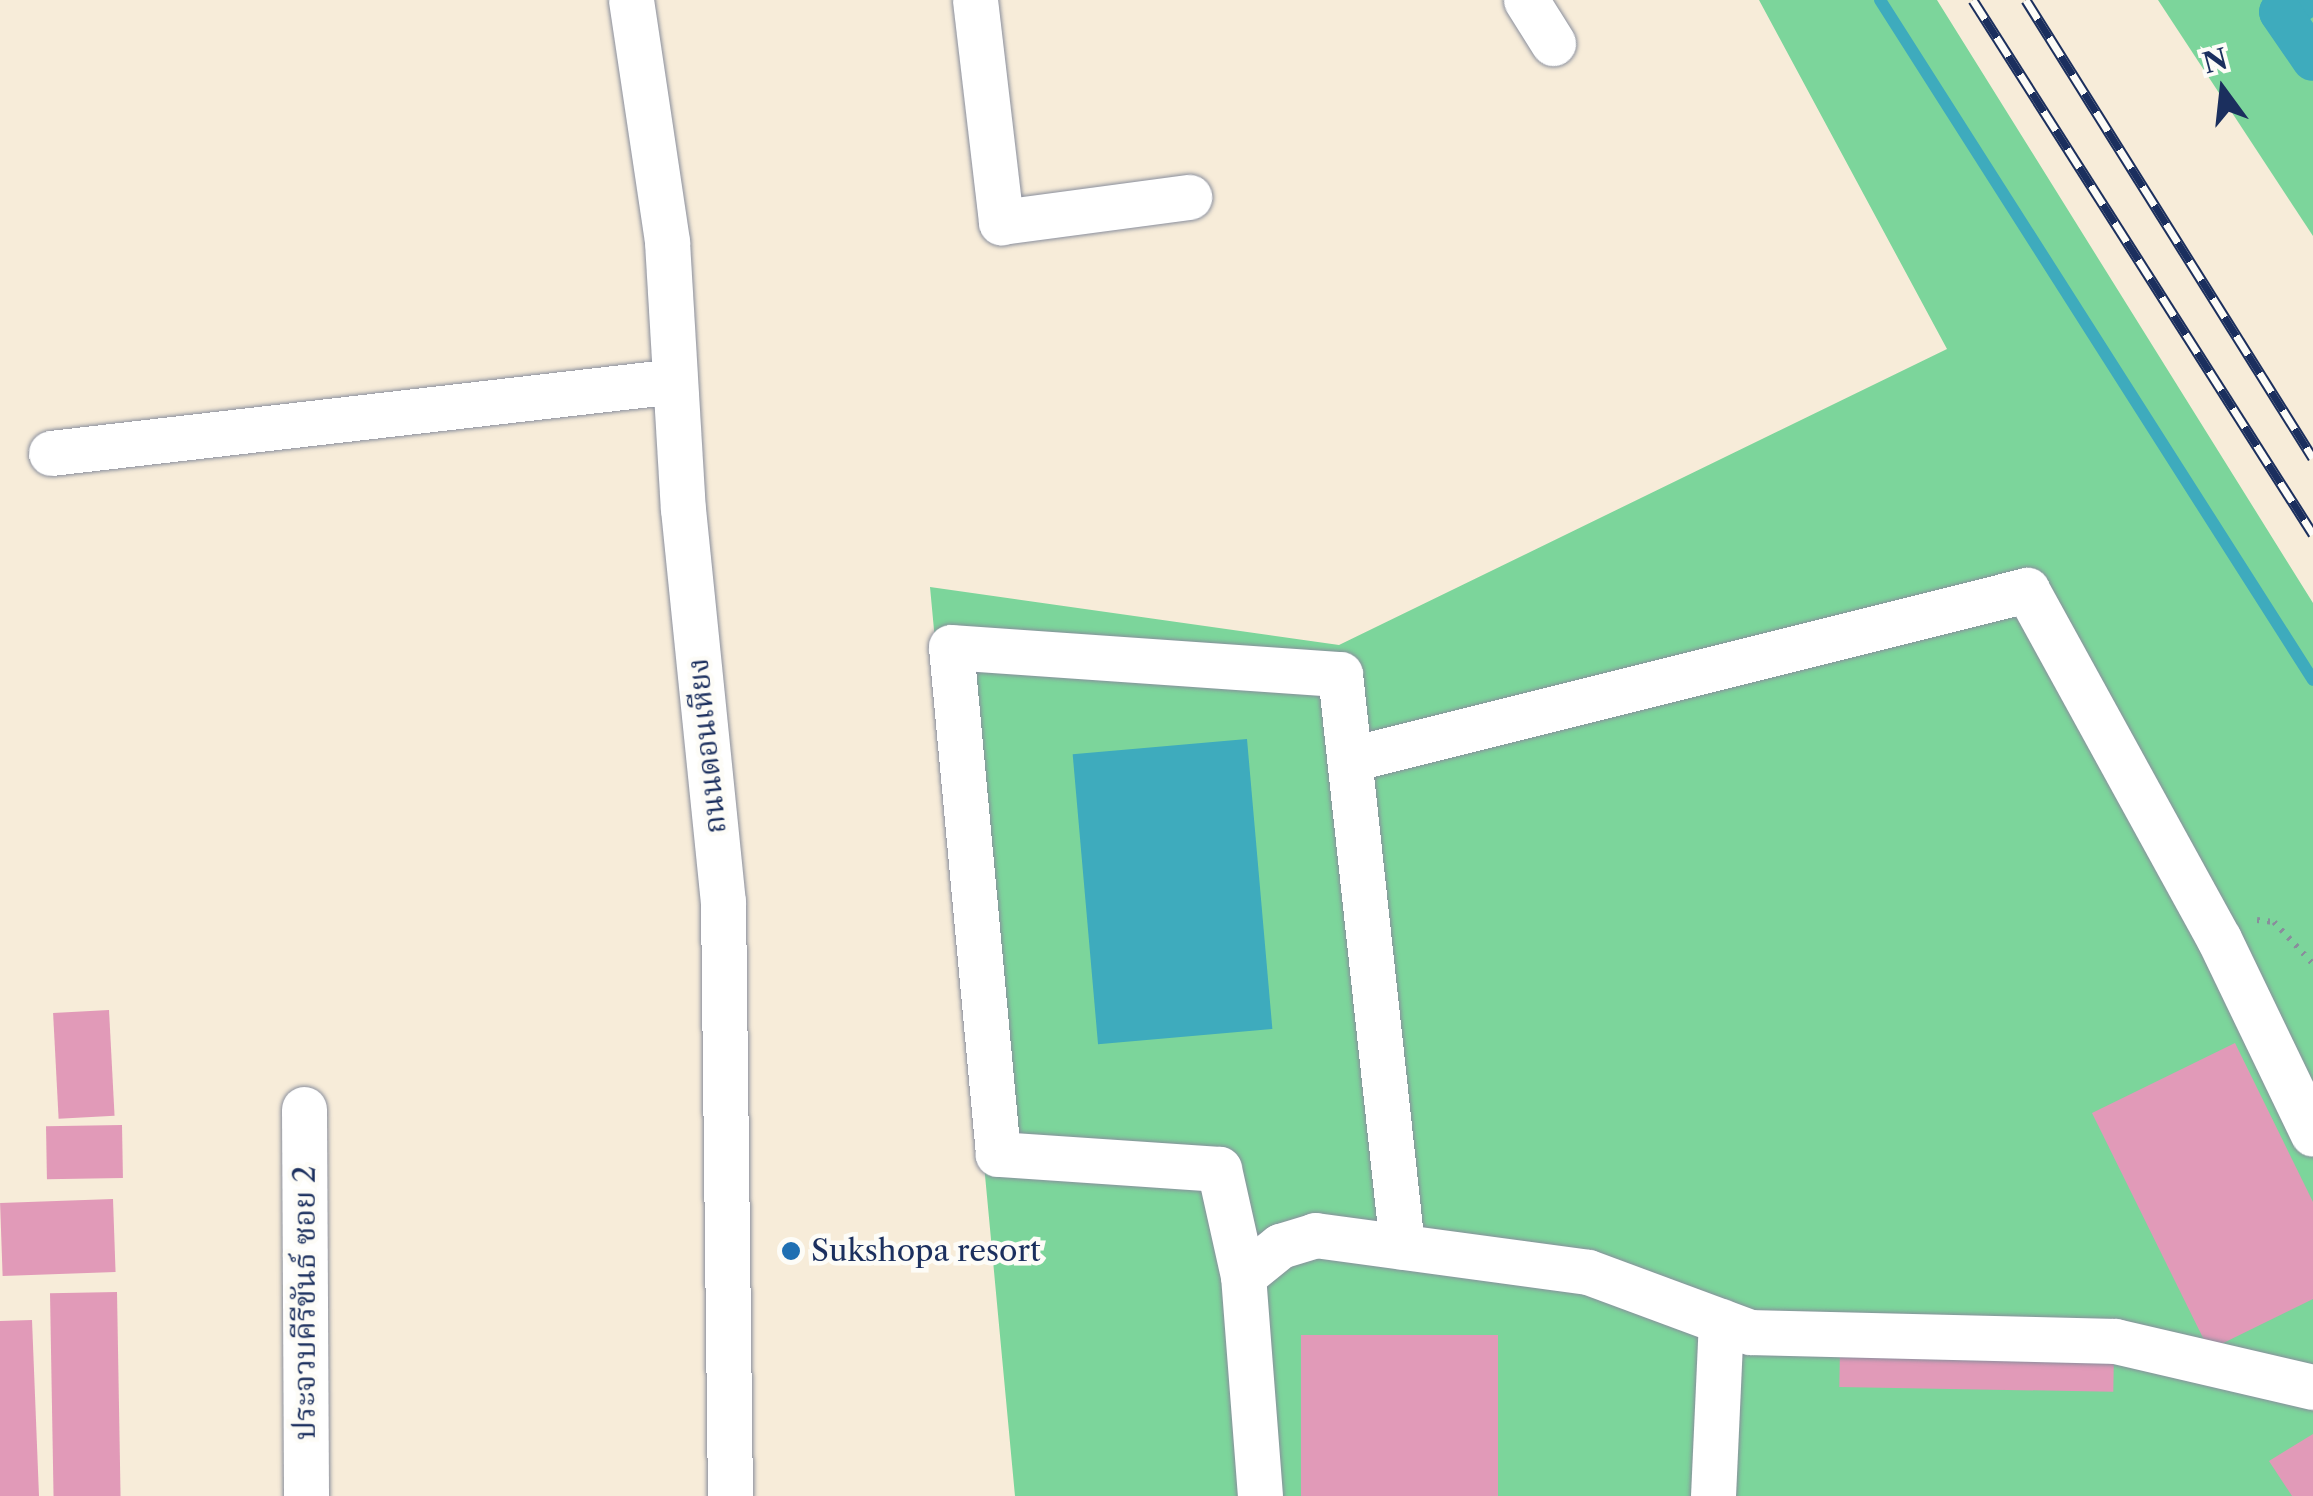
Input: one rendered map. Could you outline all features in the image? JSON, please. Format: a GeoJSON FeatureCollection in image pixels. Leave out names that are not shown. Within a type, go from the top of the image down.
{"type":"FeatureCollection","features":[{"type":"Feature","properties":{"kind":"street","name":"ถนนดอนเหียง"},"geometry":{"type":"LineString","coordinates":[[631,0],[667,242],[675,381],[723,901],[730,1496]]}},
{"type":"Feature","properties":{"kind":"street"},"geometry":{"type":"LineString","coordinates":[[976,0],[1002,222],[1189,196]]}},
{"type":"Feature","properties":{"kind":"street"},"geometry":{"type":"LineString","coordinates":[[1526,0],[1553,43]]}},
{"type":"Feature","properties":{"kind":"street"},"geometry":{"type":"LineString","coordinates":[[51,453],[675,381]]}},
{"type":"Feature","properties":{"kind":"street"},"geometry":{"type":"LineString","coordinates":[[1350,759],[2027,590],[2212,925],[2313,1134]]}},
{"type":"Feature","properties":{"kind":"street"},"geometry":{"type":"LineString","coordinates":[[1260,1496],[1243,1276],[1219,1169],[998,1154],[952,646],[1340,674],[1402,1247]]}},
{"type":"Feature","properties":{"kind":"street","name":"ประจวบคีรีขันธ์ ซอย 2"},"geometry":{"type":"LineString","coordinates":[[304,1109],[306,1496]]}},
{"type":"Feature","properties":{"kind":"street"},"geometry":{"type":"LineString","coordinates":[[1243,1276],[1280,1246],[1315,1235],[1588,1272],[1750,1332],[2115,1341],[2313,1387]]}},
{"type":"Feature","properties":{"kind":"street"},"geometry":{"type":"LineString","coordinates":[[1713,1496],[1721,1321]]}},
{"type":"Feature","properties":{"kind":"green space"},"geometry":{"type":"Polygon","coordinates":[[[1759,0],[1937,0],[2313,603],[2313,1496],[1015,1496],[930,587],[1339,645],[1947,349],[1759,0]]]}},
{"type":"Feature","properties":{"kind":"green space"},"geometry":{"type":"Polygon","coordinates":[[[2158,0],[2313,0],[2313,236],[2158,0]]]}},
{"type":"Feature","properties":{"kind":"water"},"geometry":{"type":"Polygon","coordinates":[[[1247,739],[1272,1029],[1098,1044],[1073,754],[1247,739]]]}},
{"type":"Feature","properties":{"kind":"building"},"geometry":{"type":"Polygon","coordinates":[[[109,1010],[115,1116],[59,1119],[53,1013],[109,1010]]]}},
{"type":"Feature","properties":{"kind":"building"},"geometry":{"type":"Polygon","coordinates":[[[2235,1043],[2313,1202],[2313,1299],[2209,1350],[2092,1113],[2235,1043]]]}},
{"type":"Feature","properties":{"kind":"building"},"geometry":{"type":"Polygon","coordinates":[[[122,1125],[123,1178],[47,1179],[46,1126],[122,1125]]]}},
{"type":"Feature","properties":{"kind":"building"},"geometry":{"type":"Polygon","coordinates":[[[113,1199],[116,1272],[3,1276],[0,1203],[113,1199]]]}},
{"type":"Feature","properties":{"kind":"building"},"geometry":{"type":"Polygon","coordinates":[[[117,1292],[121,1496],[54,1496],[50,1293],[117,1292]]]}},
{"type":"Feature","properties":{"kind":"building"},"geometry":{"type":"Polygon","coordinates":[[[32,1320],[39,1496],[0,1496],[0,1321],[32,1320]]]}},
{"type":"Feature","properties":{"kind":"building"},"geometry":{"type":"Polygon","coordinates":[[[1301,1335],[1498,1335],[1498,1496],[1301,1496],[1301,1335]]]}},
{"type":"Feature","properties":{"kind":"building"},"geometry":{"type":"Polygon","coordinates":[[[1840,1348],[2114,1353],[2113,1392],[1839,1387],[1840,1348]]]}},
{"type":"Feature","properties":{"kind":"building"},"geometry":{"type":"Polygon","coordinates":[[[2313,1434],[2313,1496],[2292,1496],[2269,1461],[2313,1434]]]}},
{"type":"Feature","properties":{"kind":"waterway"},"geometry":{"type":"LineString","coordinates":[[1880,0],[2313,680]]}},
{"type":"Feature","properties":{"kind":"waterway"},"geometry":{"type":"LineString","coordinates":[[2301,0],[2280,12],[2313,60]]}},
{"type":"Feature","properties":{"kind":"railway"},"geometry":{"type":"LineString","coordinates":[[1973,0],[2313,534]]}},
{"type":"Feature","properties":{"kind":"railway"},"geometry":{"type":"LineString","coordinates":[[2026,0],[2313,458]]}},
{"type":"Feature","properties":{"kind":"place","name":"Sukshopa resort"},"geometry":{"type":"Point","coordinates":[791,1251]}}]}
